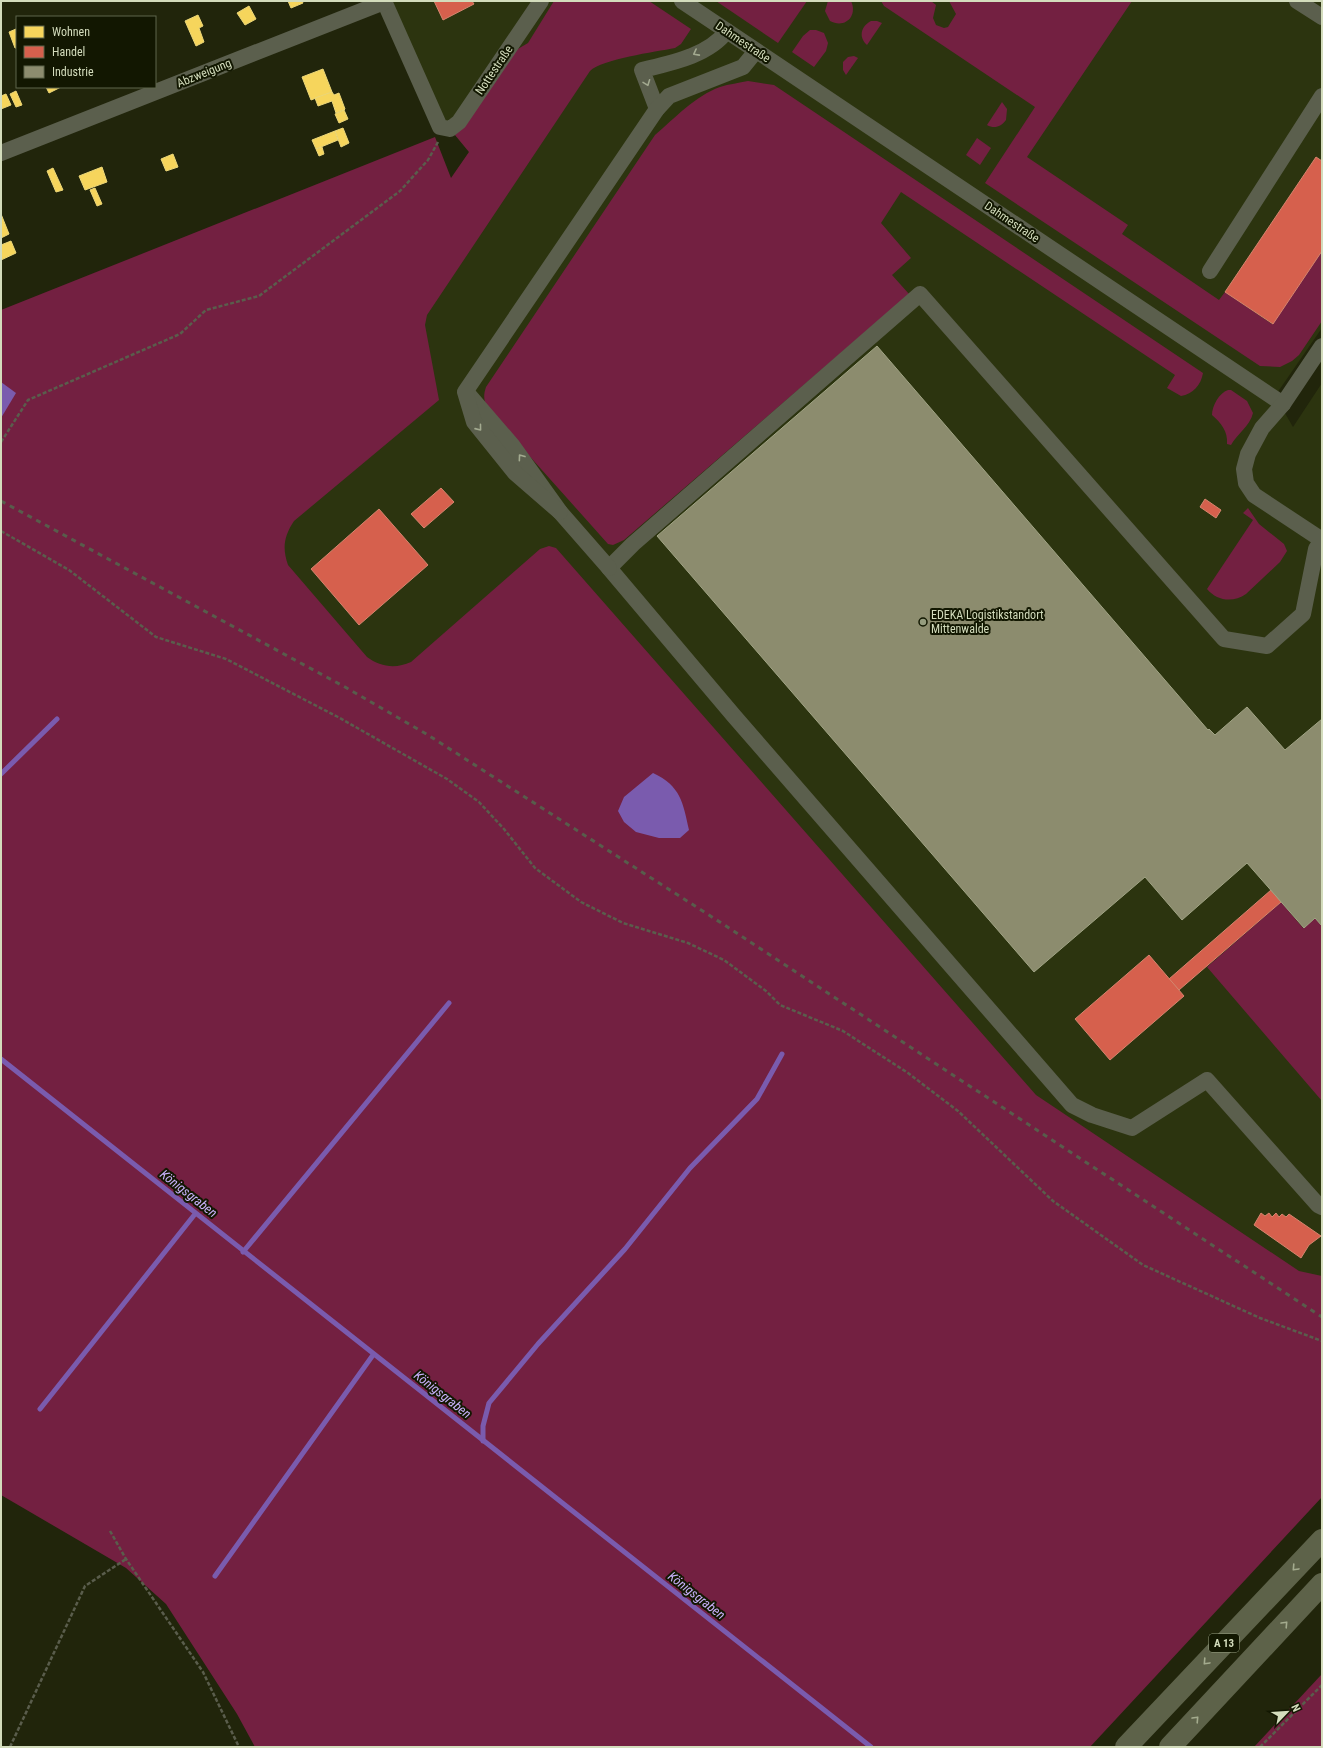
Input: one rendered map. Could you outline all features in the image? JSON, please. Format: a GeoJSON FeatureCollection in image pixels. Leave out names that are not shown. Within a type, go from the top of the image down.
{"type":"FeatureCollection","features":[{"type":"Feature","properties":{"kind":"highway","name":"A 13"},"geometry":{"type":"LineString","coordinates":[[1126,1747],[1322,1540]]}},
{"type":"Feature","properties":{"kind":"highway","name":"A 13"},"geometry":{"type":"LineString","coordinates":[[1170,1747],[1322,1584]]}},
{"type":"Feature","properties":{"kind":"street","name":"Abzweigung"},"geometry":{"type":"LineString","coordinates":[[1,153],[384,1],[443,127]]}},
{"type":"Feature","properties":{"kind":"street","name":"Nottestraße"},"geometry":{"type":"LineString","coordinates":[[443,127],[450,129],[459,122],[541,1]]}},
{"type":"Feature","properties":{"kind":"street","name":"Dahmestraße"},"geometry":{"type":"LineString","coordinates":[[682,1],[1283,404]]}},
{"type":"Feature","properties":{"kind":"street"},"geometry":{"type":"LineString","coordinates":[[1297,1],[1322,17]]}},
{"type":"Feature","properties":{"kind":"street"},"geometry":{"type":"LineString","coordinates":[[658,109],[642,70],[681,61],[719,41],[727,31]]}},
{"type":"Feature","properties":{"kind":"street"},"geometry":{"type":"LineString","coordinates":[[756,51],[744,67],[669,96],[658,109],[465,392],[474,422],[515,473],[560,512],[734,716],[1072,1105],[1092,1115],[1132,1128],[1207,1080],[1318,1205],[1322,1207]]}},
{"type":"Feature","properties":{"kind":"street"},"geometry":{"type":"LineString","coordinates":[[1210,272],[1322,96]]}},
{"type":"Feature","properties":{"kind":"street"},"geometry":{"type":"LineString","coordinates":[[609,568],[639,539],[920,294],[1224,639],[1267,646],[1303,614],[1316,549],[1322,540],[1254,495],[1246,483],[1244,469],[1248,454],[1262,428],[1283,404],[1322,346]]}},
{"type":"Feature","properties":{"kind":"path"},"geometry":{"type":"LineString","coordinates":[[1,442],[28,400],[180,334],[206,310],[259,296],[400,192],[428,160],[443,127]]}},
{"type":"Feature","properties":{"kind":"path"},"geometry":{"type":"LineString","coordinates":[[1,531],[68,570],[156,636],[226,659],[338,717],[447,779],[479,802],[504,829],[535,868],[581,902],[623,923],[688,943],[724,960],[766,991],[780,1005],[843,1031],[908,1073],[958,1111],[1053,1201],[1143,1265],[1260,1318],[1322,1341]]}},
{"type":"Feature","properties":{"kind":"path"},"geometry":{"type":"LineString","coordinates":[[110,1531],[126,1559],[203,1672],[239,1747]]}},
{"type":"Feature","properties":{"kind":"path"},"geometry":{"type":"LineString","coordinates":[[10,1747],[85,1586],[126,1559]]}},
{"type":"Feature","properties":{"kind":"path"},"geometry":{"type":"LineString","coordinates":[[1260,1747],[1322,1685]]}},
{"type":"Feature","properties":{"kind":"shaded area"},"geometry":{"type":"Polygon","coordinates":[[[391,1],[1322,1],[1322,328],[1275,396],[1293,427],[1322,383],[1322,1301],[1,446],[451,179],[469,152],[444,122],[391,1]]]}},
{"type":"Feature","properties":{"kind":"shaded area"},"geometry":{"type":"Polygon","coordinates":[[[554,1],[649,1],[691,29],[681,44],[675,48],[617,60],[596,67],[590,71],[427,315],[425,325],[439,400],[294,521],[286,537],[286,559],[288,565],[367,657],[383,665],[400,666],[411,662],[540,549],[549,546],[556,548],[1036,1095],[1299,1271],[1322,1276],[1322,1497],[1090,1747],[255,1747],[237,1714],[166,1604],[126,1568],[1,1495],[1,310],[435,137],[451,178],[469,152],[455,135],[511,53],[528,43],[554,1]]]}},
{"type":"Feature","properties":{"kind":"shaded area"},"geometry":{"type":"Polygon","coordinates":[[[716,1],[807,1],[778,43],[716,1]]]}},
{"type":"Feature","properties":{"kind":"shaded area"},"geometry":{"type":"Polygon","coordinates":[[[828,1],[851,1],[853,12],[849,20],[841,23],[830,21],[825,11],[828,1]]]}},
{"type":"Feature","properties":{"kind":"shaded area"},"geometry":{"type":"Polygon","coordinates":[[[881,1],[931,1],[936,5],[933,18],[936,25],[944,28],[948,27],[956,14],[949,1],[1132,1],[1027,157],[1128,225],[1122,234],[1219,300],[1225,292],[1272,324],[1322,251],[1322,321],[1299,355],[1292,361],[1280,367],[1260,366],[985,183],[1035,107],[884,6],[881,1]]]}},
{"type":"Feature","properties":{"kind":"shaded area"},"geometry":{"type":"Polygon","coordinates":[[[871,21],[882,23],[867,45],[862,39],[862,32],[865,26],[871,21]]]}},
{"type":"Feature","properties":{"kind":"shaded area"},"geometry":{"type":"Polygon","coordinates":[[[810,30],[816,30],[824,33],[828,43],[826,51],[814,67],[792,52],[803,36],[810,30]]]}},
{"type":"Feature","properties":{"kind":"shaded area"},"geometry":{"type":"Polygon","coordinates":[[[854,56],[858,58],[846,75],[843,70],[843,62],[848,57],[854,56]]]}},
{"type":"Feature","properties":{"kind":"shaded area"},"geometry":{"type":"Polygon","coordinates":[[[748,81],[774,85],[1203,373],[1196,388],[1193,391],[1181,396],[1167,388],[1175,375],[901,192],[881,223],[911,258],[892,275],[909,294],[624,540],[613,545],[608,544],[492,414],[485,401],[484,395],[486,387],[655,135],[702,96],[720,87],[748,81]]]}},
{"type":"Feature","properties":{"kind":"shaded area"},"geometry":{"type":"Polygon","coordinates":[[[1002,102],[1007,109],[1006,120],[997,127],[987,125],[1002,102]]]}},
{"type":"Feature","properties":{"kind":"shaded area"},"geometry":{"type":"Polygon","coordinates":[[[977,138],[991,148],[980,165],[966,155],[977,138]]]}},
{"type":"Feature","properties":{"kind":"shaded area"},"geometry":{"type":"Polygon","coordinates":[[[1,382],[16,393],[1,418],[1,382]]]}},
{"type":"Feature","properties":{"kind":"shaded area"},"geometry":{"type":"Polygon","coordinates":[[[1228,390],[1231,390],[1247,401],[1253,413],[1249,422],[1231,445],[1227,444],[1225,431],[1212,415],[1213,408],[1217,400],[1228,390]]]}},
{"type":"Feature","properties":{"kind":"shaded area"},"geometry":{"type":"Polygon","coordinates":[[[1248,508],[1259,524],[1284,544],[1287,551],[1280,562],[1246,594],[1231,600],[1220,598],[1215,596],[1207,589],[1253,520],[1243,513],[1248,508]]]}},
{"type":"Feature","properties":{"kind":"shaded area"},"geometry":{"type":"Polygon","coordinates":[[[653,773],[670,784],[679,796],[685,812],[689,830],[680,838],[659,838],[636,832],[624,822],[618,811],[624,797],[653,773]]]}},
{"type":"Feature","properties":{"kind":"shaded area"},"geometry":{"type":"Polygon","coordinates":[[[1281,902],[1303,928],[1315,918],[1322,926],[1322,1101],[1207,967],[1281,902]]]}},
{"type":"Feature","properties":{"kind":"shaded area"},"geometry":{"type":"Polygon","coordinates":[[[1322,1674],[1322,1747],[1254,1747],[1322,1674]]]}},
{"type":"Feature","properties":{"kind":"building: Wohnen"},"geometry":{"type":"Polygon","coordinates":[[[288,1],[302,1],[303,3],[291,8],[288,1]]]}},
{"type":"Feature","properties":{"kind":"building: Wohnen"},"geometry":{"type":"Polygon","coordinates":[[[249,6],[256,19],[245,25],[237,13],[249,6]]]}},
{"type":"Feature","properties":{"kind":"building: Wohnen"},"geometry":{"type":"Polygon","coordinates":[[[198,15],[203,26],[199,28],[204,42],[196,46],[185,21],[198,15]]]}},
{"type":"Feature","properties":{"kind":"building: Wohnen"},"geometry":{"type":"Polygon","coordinates":[[[16,29],[16,48],[15,48],[9,32],[16,29]]]}},
{"type":"Feature","properties":{"kind":"building: Wohnen"},"geometry":{"type":"Polygon","coordinates":[[[323,69],[332,92],[311,100],[302,77],[323,69]]]}},
{"type":"Feature","properties":{"kind":"building: Wohnen"},"geometry":{"type":"Polygon","coordinates":[[[46,88],[59,88],[49,93],[46,88]]]}},
{"type":"Feature","properties":{"kind":"building: Wohnen"},"geometry":{"type":"Polygon","coordinates":[[[16,91],[22,105],[16,107],[10,94],[16,91]]]}},
{"type":"Feature","properties":{"kind":"building: Wohnen"},"geometry":{"type":"Polygon","coordinates":[[[332,92],[334,95],[339,93],[345,109],[344,110],[336,113],[332,101],[318,106],[315,98],[332,92]]]}},
{"type":"Feature","properties":{"kind":"building: Wohnen"},"geometry":{"type":"Polygon","coordinates":[[[6,94],[11,105],[1,109],[1,96],[6,94]]]}},
{"type":"Feature","properties":{"kind":"building: Wohnen"},"geometry":{"type":"Polygon","coordinates":[[[344,110],[348,119],[339,123],[335,114],[344,110]]]}},
{"type":"Feature","properties":{"kind":"building: Wohnen"},"geometry":{"type":"Polygon","coordinates":[[[343,128],[349,143],[341,147],[335,131],[343,128]]]}},
{"type":"Feature","properties":{"kind":"building: Wohnen"},"geometry":{"type":"Polygon","coordinates":[[[335,131],[338,140],[316,149],[312,140],[335,131]]]}},
{"type":"Feature","properties":{"kind":"building: Wohnen"},"geometry":{"type":"Polygon","coordinates":[[[322,147],[324,154],[319,156],[316,149],[322,147]]]}},
{"type":"Feature","properties":{"kind":"building: Wohnen"},"geometry":{"type":"Polygon","coordinates":[[[173,154],[178,167],[166,171],[161,159],[173,154]]]}},
{"type":"Feature","properties":{"kind":"building: Wohnen"},"geometry":{"type":"Polygon","coordinates":[[[102,167],[107,182],[85,190],[79,176],[102,167]]]}},
{"type":"Feature","properties":{"kind":"building: Wohnen"},"geometry":{"type":"Polygon","coordinates":[[[53,168],[63,190],[56,192],[47,171],[53,168]]]}},
{"type":"Feature","properties":{"kind":"building: Wohnen"},"geometry":{"type":"Polygon","coordinates":[[[95,188],[102,204],[97,206],[90,190],[95,188]]]}},
{"type":"Feature","properties":{"kind":"building: Wohnen"},"geometry":{"type":"Polygon","coordinates":[[[1,214],[9,234],[1,238],[1,214]]]}},
{"type":"Feature","properties":{"kind":"building: Wohnen"},"geometry":{"type":"Polygon","coordinates":[[[11,241],[16,253],[1,260],[1,245],[11,241]]]}},
{"type":"Feature","properties":{"kind":"building: Handel"},"geometry":{"type":"Polygon","coordinates":[[[434,1],[472,1],[474,4],[443,20],[434,1]]]}},
{"type":"Feature","properties":{"kind":"building: Handel"},"geometry":{"type":"Polygon","coordinates":[[[1316,157],[1322,161],[1322,251],[1273,324],[1225,292],[1316,157]]]}},
{"type":"Feature","properties":{"kind":"building: Handel"},"geometry":{"type":"Polygon","coordinates":[[[441,488],[454,502],[424,528],[411,514],[441,488]]]}},
{"type":"Feature","properties":{"kind":"building: Handel"},"geometry":{"type":"Polygon","coordinates":[[[1205,499],[1221,510],[1216,518],[1200,507],[1205,499]]]}},
{"type":"Feature","properties":{"kind":"building: Handel"},"geometry":{"type":"Polygon","coordinates":[[[379,509],[428,565],[359,625],[311,569],[379,509]]]}},
{"type":"Feature","properties":{"kind":"building: Handel"},"geometry":{"type":"Polygon","coordinates":[[[1271,890],[1281,902],[1179,990],[1169,979],[1271,890]]]}},
{"type":"Feature","properties":{"kind":"building: Handel"},"geometry":{"type":"Polygon","coordinates":[[[1149,955],[1184,996],[1110,1060],[1075,1019],[1149,955]]]}},
{"type":"Feature","properties":{"kind":"building: Handel"},"geometry":{"type":"Polygon","coordinates":[[[1261,1213],[1265,1216],[1269,1213],[1272,1217],[1276,1213],[1279,1217],[1282,1214],[1286,1217],[1289,1214],[1321,1236],[1309,1245],[1301,1258],[1254,1225],[1261,1213]]]}},
{"type":"Feature","properties":{"kind":"building: Industrie","name":"EDEKA Logistikstandort Mittenwalde"},"geometry":{"type":"Polygon","coordinates":[[[877,346],[1208,730],[1209,729],[1215,735],[1247,707],[1285,750],[1322,719],[1322,926],[1315,918],[1304,928],[1247,863],[1182,920],[1145,877],[1034,972],[657,536],[877,346]]]}},
{"type":"Feature","properties":{"kind":"waterway"},"geometry":{"type":"LineString","coordinates":[[1,774],[57,719]]}},
{"type":"Feature","properties":{"kind":"waterway"},"geometry":{"type":"LineString","coordinates":[[243,1252],[449,1003]]}},
{"type":"Feature","properties":{"kind":"waterway"},"geometry":{"type":"LineString","coordinates":[[483,1441],[483,1426],[489,1403],[538,1344],[625,1249],[690,1168],[757,1099],[782,1054]]}},
{"type":"Feature","properties":{"kind":"waterway","name":"Königsgraben"},"geometry":{"type":"LineString","coordinates":[[1,1059],[871,1747]]}},
{"type":"Feature","properties":{"kind":"waterway"},"geometry":{"type":"LineString","coordinates":[[40,1409],[195,1214]]}},
{"type":"Feature","properties":{"kind":"waterway"},"geometry":{"type":"LineString","coordinates":[[215,1576],[373,1355]]}},
{"type":"Feature","properties":{"kind":"railway"},"geometry":{"type":"LineString","coordinates":[[1,501],[345,687],[428,735],[709,915],[1322,1317]]}},
{"type":"Feature","properties":{"kind":"place","name":"EDEKA Logistikstandort Mittenwalde"},"geometry":{"type":"Point","coordinates":[923,622]}}]}
